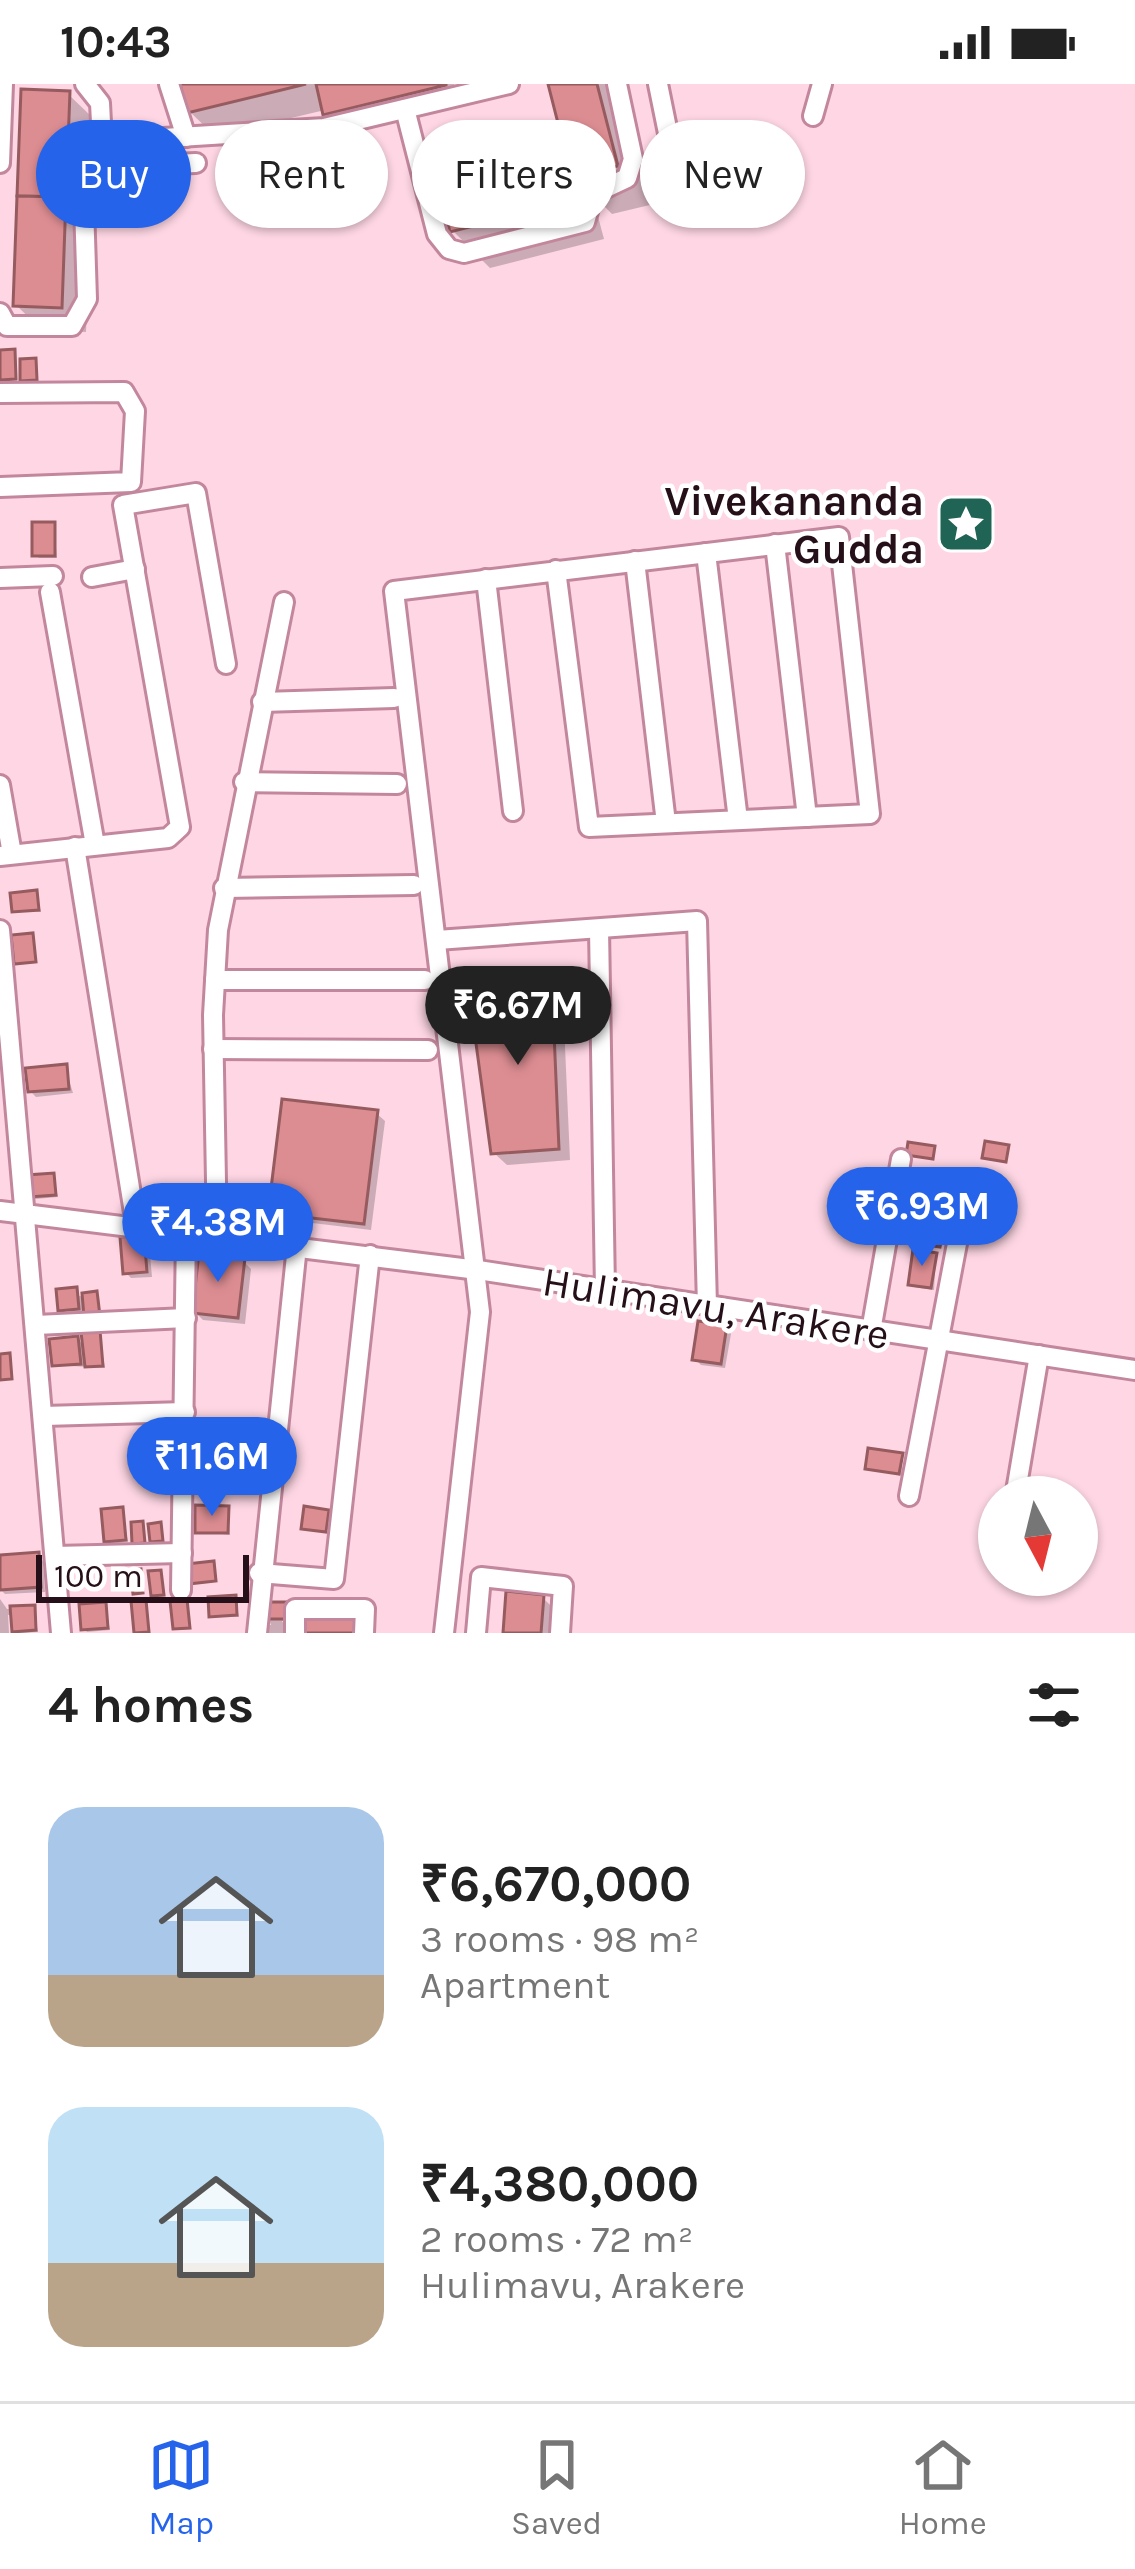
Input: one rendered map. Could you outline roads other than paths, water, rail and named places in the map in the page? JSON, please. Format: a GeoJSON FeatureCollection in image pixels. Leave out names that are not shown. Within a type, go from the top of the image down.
{"type":"FeatureCollection","features":[{"type":"Feature","properties":{"kind":"street"},"geometry":{"type":"LineString","coordinates":[[0,163],[4,84]]}},
{"type":"Feature","properties":{"kind":"street"},"geometry":{"type":"LineString","coordinates":[[85,84],[100,103],[101,120]]}},
{"type":"Feature","properties":{"kind":"street"},"geometry":{"type":"LineString","coordinates":[[169,84],[181,120]]}},
{"type":"Feature","properties":{"kind":"street"},"geometry":{"type":"LineString","coordinates":[[191,137],[324,128],[459,90],[509,84]]}},
{"type":"Feature","properties":{"kind":"street"},"geometry":{"type":"LineString","coordinates":[[404,109],[437,234],[449,250],[464,254],[586,222],[593,194],[627,178],[633,159],[616,84]]}},
{"type":"Feature","properties":{"kind":"street"},"geometry":{"type":"LineString","coordinates":[[658,84],[665,120]]}},
{"type":"Feature","properties":{"kind":"street"},"geometry":{"type":"LineString","coordinates":[[813,116],[822,84]]}},
{"type":"Feature","properties":{"kind":"street"},"geometry":{"type":"LineString","coordinates":[[191,163],[196,163]]}},
{"type":"Feature","properties":{"kind":"street"},"geometry":{"type":"LineString","coordinates":[[0,313],[8,326],[72,326],[87,299],[84,228]]}},
{"type":"Feature","properties":{"kind":"street"},"geometry":{"type":"LineString","coordinates":[[0,393],[124,392],[135,411],[131,482],[0,487]]}},
{"type":"Feature","properties":{"kind":"street"},"geometry":{"type":"LineString","coordinates":[[0,785],[6,855],[168,838],[180,827],[123,505],[196,493],[226,664]]}},
{"type":"Feature","properties":{"kind":"street"},"geometry":{"type":"LineString","coordinates":[[443,1633],[478,1350],[478,1270],[394,591],[486,579],[839,537],[870,814],[589,827],[556,571]]}},
{"type":"Feature","properties":{"kind":"street"},"geometry":{"type":"LineString","coordinates":[[775,544],[807,817]]}},
{"type":"Feature","properties":{"kind":"street"},"geometry":{"type":"LineString","coordinates":[[706,553],[737,820]]}},
{"type":"Feature","properties":{"kind":"street"},"geometry":{"type":"LineString","coordinates":[[635,561],[666,823]]}},
{"type":"Feature","properties":{"kind":"street"},"geometry":{"type":"LineString","coordinates":[[92,577],[135,569]]}},
{"type":"Feature","properties":{"kind":"street"},"geometry":{"type":"LineString","coordinates":[[0,578],[52,584],[136,1225]]}},
{"type":"Feature","properties":{"kind":"street"},"geometry":{"type":"LineString","coordinates":[[486,579],[513,811]]}},
{"type":"Feature","properties":{"kind":"street"},"geometry":{"type":"LineString","coordinates":[[217,1237],[213,1049],[224,888],[284,602]]}},
{"type":"Feature","properties":{"kind":"street"},"geometry":{"type":"LineString","coordinates":[[262,702],[394,698]]}},
{"type":"Feature","properties":{"kind":"street"},"geometry":{"type":"LineString","coordinates":[[244,782],[397,784]]}},
{"type":"Feature","properties":{"kind":"street"},"geometry":{"type":"LineString","coordinates":[[224,888],[414,885]]}},
{"type":"Feature","properties":{"kind":"street"},"geometry":{"type":"LineString","coordinates":[[437,940],[698,921],[707,1306]]}},
{"type":"Feature","properties":{"kind":"street"},"geometry":{"type":"LineString","coordinates":[[599,928],[605,1290]]}},
{"type":"Feature","properties":{"kind":"street"},"geometry":{"type":"LineString","coordinates":[[0,930],[61,1633]]}},
{"type":"Feature","properties":{"kind":"street"},"geometry":{"type":"LineString","coordinates":[[215,980],[425,980]]}},
{"type":"Feature","properties":{"kind":"street"},"geometry":{"type":"LineString","coordinates":[[213,1049],[428,1050]]}},
{"type":"Feature","properties":{"kind":"street"},"geometry":{"type":"LineString","coordinates":[[871,1330],[901,1159]]}},
{"type":"Feature","properties":{"kind":"street"},"geometry":{"type":"LineString","coordinates":[[909,1496],[967,1191]]}},
{"type":"Feature","properties":{"kind":"street","name":"Hulimavu, Arakere"},"geometry":{"type":"LineString","coordinates":[[0,1211],[26,1210],[478,1270],[1135,1370]]}},
{"type":"Feature","properties":{"kind":"street"},"geometry":{"type":"LineString","coordinates":[[181,1590],[186,1231]]}},
{"type":"Feature","properties":{"kind":"street"},"geometry":{"type":"LineString","coordinates":[[257,1633],[297,1246]]}},
{"type":"Feature","properties":{"kind":"street"},"geometry":{"type":"LineString","coordinates":[[260,1573],[334,1580],[370,1255]]}},
{"type":"Feature","properties":{"kind":"street"},"geometry":{"type":"LineString","coordinates":[[36,1324],[185,1318]]}},
{"type":"Feature","properties":{"kind":"street"},"geometry":{"type":"LineString","coordinates":[[1019,1476],[1040,1355]]}},
{"type":"Feature","properties":{"kind":"street"},"geometry":{"type":"LineString","coordinates":[[44,1416],[185,1412]]}},
{"type":"Feature","properties":{"kind":"street"},"geometry":{"type":"LineString","coordinates":[[55,1556],[182,1553]]}},
{"type":"Feature","properties":{"kind":"street"},"geometry":{"type":"LineString","coordinates":[[476,1633],[481,1577],[563,1586],[560,1633]]}},
{"type":"Feature","properties":{"kind":"street"},"geometry":{"type":"LineString","coordinates":[[295,1633],[295,1609],[365,1609],[364,1633]]}},
{"type":"Feature","properties":{"kind":"place","name":"Vivekananda Gudda"},"geometry":{"type":"Point","coordinates":[966,524]}}]}
